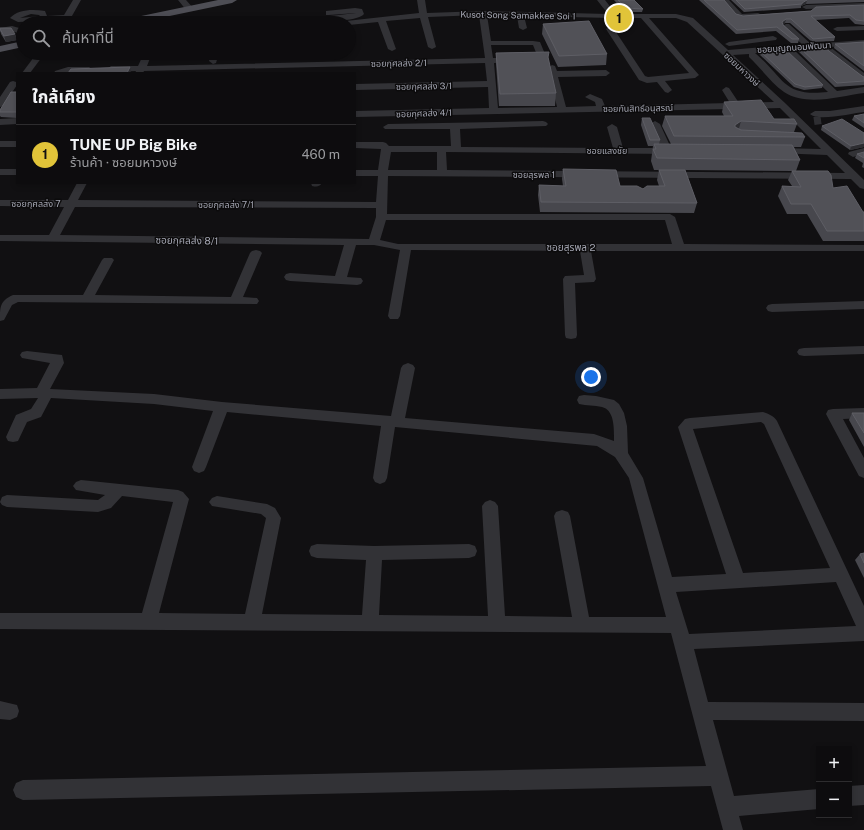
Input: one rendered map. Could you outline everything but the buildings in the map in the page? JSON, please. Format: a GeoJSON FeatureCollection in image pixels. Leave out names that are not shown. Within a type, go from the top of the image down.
{"type":"FeatureCollection","features":[{"type":"Feature","properties":{"kind":"main road"},"geometry":{"type":"LineString","coordinates":[[161,16],[232,0]]}},
{"type":"Feature","properties":{"kind":"main road"},"geometry":{"type":"LineString","coordinates":[[0,49],[16,46]]}},
{"type":"Feature","properties":{"kind":"street"},"geometry":{"type":"LineString","coordinates":[[68,16],[75,6],[77,0]]}},
{"type":"Feature","properties":{"kind":"street"},"geometry":{"type":"LineString","coordinates":[[182,0],[190,9]]}},
{"type":"Feature","properties":{"kind":"street"},"geometry":{"type":"LineString","coordinates":[[422,0],[423,15],[432,47]]}},
{"type":"Feature","properties":{"kind":"street"},"geometry":{"type":"LineString","coordinates":[[601,0],[618,22],[610,29],[611,31],[640,76],[647,80],[695,75],[642,15]]}},
{"type":"Feature","properties":{"kind":"street"},"geometry":{"type":"LineString","coordinates":[[725,0],[740,16],[767,14]]}},
{"type":"Feature","properties":{"kind":"street"},"geometry":{"type":"LineString","coordinates":[[798,0],[810,11]]}},
{"type":"Feature","properties":{"kind":"street"},"geometry":{"type":"LineString","coordinates":[[330,16],[327,5],[361,2]]}},
{"type":"Feature","properties":{"kind":"street"},"geometry":{"type":"LineString","coordinates":[[477,5],[544,8],[554,10],[559,17]]}},
{"type":"Feature","properties":{"kind":"street"},"geometry":{"type":"LineString","coordinates":[[796,12],[864,5]]}},
{"type":"Feature","properties":{"kind":"street"},"geometry":{"type":"LineString","coordinates":[[483,13],[490,61],[494,111]]}},
{"type":"Feature","properties":{"kind":"street","name":"Kusot Song Samakkee Soi 1"},"geometry":{"type":"LineString","coordinates":[[356,22],[423,15],[483,13],[559,17],[614,16]]}},
{"type":"Feature","properties":{"kind":"street"},"geometry":{"type":"LineString","coordinates":[[520,14],[523,28]]}},
{"type":"Feature","properties":{"kind":"street","name":"ซอยมหาวงษ์"},"geometry":{"type":"LineString","coordinates":[[614,16],[642,15],[676,16],[686,18],[782,105],[864,186]]}},
{"type":"Feature","properties":{"kind":"street"},"geometry":{"type":"LineString","coordinates":[[381,19],[392,48]]}},
{"type":"Feature","properties":{"kind":"street"},"geometry":{"type":"LineString","coordinates":[[786,26],[809,46]]}},
{"type":"Feature","properties":{"kind":"street"},"geometry":{"type":"LineString","coordinates":[[0,30],[16,28]]}},
{"type":"Feature","properties":{"kind":"street"},"geometry":{"type":"LineString","coordinates":[[837,29],[864,28]]}},
{"type":"Feature","properties":{"kind":"street"},"geometry":{"type":"LineString","coordinates":[[717,45],[773,38]]}},
{"type":"Feature","properties":{"kind":"street","name":"ซอยกุศลส่ง 2/1"},"geometry":{"type":"LineString","coordinates":[[61,72],[68,70],[140,71],[337,69],[534,59],[542,54],[537,44],[533,42],[487,43]]}},
{"type":"Feature","properties":{"kind":"street","name":"ซอยบุญถนอมพัฒนา"},"geometry":{"type":"LineString","coordinates":[[724,53],[864,42]]}},
{"type":"Feature","properties":{"kind":"street"},"geometry":{"type":"LineString","coordinates":[[828,49],[864,77]]}},
{"type":"Feature","properties":{"kind":"street"},"geometry":{"type":"LineString","coordinates":[[790,51],[834,94]]}},
{"type":"Feature","properties":{"kind":"street"},"geometry":{"type":"LineString","coordinates":[[752,55],[787,90],[792,93],[805,96],[864,90]]}},
{"type":"Feature","properties":{"kind":"street"},"geometry":{"type":"LineString","coordinates":[[27,72],[36,60]]}},
{"type":"Feature","properties":{"kind":"street"},"geometry":{"type":"LineString","coordinates":[[140,71],[145,60]]}},
{"type":"Feature","properties":{"kind":"street"},"geometry":{"type":"LineString","coordinates":[[562,109],[553,71],[606,73]]}},
{"type":"Feature","properties":{"kind":"street"},"geometry":{"type":"LineString","coordinates":[[659,79],[668,90]]}},
{"type":"Feature","properties":{"kind":"street"},"geometry":{"type":"LineString","coordinates":[[0,84],[15,84]]}},
{"type":"Feature","properties":{"kind":"street"},"geometry":{"type":"LineString","coordinates":[[0,104],[15,84]]}},
{"type":"Feature","properties":{"kind":"street","name":"ซอยกุศลส่ง 3/1"},"geometry":{"type":"LineString","coordinates":[[356,88],[492,84]]}},
{"type":"Feature","properties":{"kind":"street"},"geometry":{"type":"LineString","coordinates":[[726,90],[737,107]]}},
{"type":"Feature","properties":{"kind":"street"},"geometry":{"type":"LineString","coordinates":[[597,102],[612,100]]}},
{"type":"Feature","properties":{"kind":"street","name":"ซอยกันสิทธ์อนุสรณ์"},"geometry":{"type":"LineString","coordinates":[[494,111],[562,109],[597,102],[737,107],[782,105]]}},
{"type":"Feature","properties":{"kind":"street"},"geometry":{"type":"LineString","coordinates":[[766,106],[772,117]]}},
{"type":"Feature","properties":{"kind":"street"},"geometry":{"type":"LineString","coordinates":[[796,120],[814,117],[829,118],[832,114],[864,109]]}},
{"type":"Feature","properties":{"kind":"street","name":"ซอยกุศลส่ง 4/1"},"geometry":{"type":"LineString","coordinates":[[356,114],[494,111]]}},
{"type":"Feature","properties":{"kind":"street"},"geometry":{"type":"LineString","coordinates":[[832,114],[846,122]]}},
{"type":"Feature","properties":{"kind":"street"},"geometry":{"type":"LineString","coordinates":[[0,122],[16,121]]}},
{"type":"Feature","properties":{"kind":"street"},"geometry":{"type":"LineString","coordinates":[[388,126],[543,124]]}},
{"type":"Feature","properties":{"kind":"street"},"geometry":{"type":"LineString","coordinates":[[655,124],[667,151]]}},
{"type":"Feature","properties":{"kind":"street"},"geometry":{"type":"LineString","coordinates":[[455,126],[456,150]]}},
{"type":"Feature","properties":{"kind":"street"},"geometry":{"type":"LineString","coordinates":[[612,127],[619,150]]}},
{"type":"Feature","properties":{"kind":"street"},"geometry":{"type":"LineString","coordinates":[[800,138],[816,139]]}},
{"type":"Feature","properties":{"kind":"street"},"geometry":{"type":"LineString","coordinates":[[0,144],[16,144]]}},
{"type":"Feature","properties":{"kind":"street","name":"ซอยแสงชัย"},"geometry":{"type":"LineString","coordinates":[[356,145],[378,145],[385,147],[386,149],[682,151]]}},
{"type":"Feature","properties":{"kind":"street"},"geometry":{"type":"LineString","coordinates":[[374,242],[381,217],[383,173],[386,149]]}},
{"type":"Feature","properties":{"kind":"street"},"geometry":{"type":"LineString","coordinates":[[766,151],[832,155]]}},
{"type":"Feature","properties":{"kind":"street"},"geometry":{"type":"LineString","coordinates":[[853,154],[864,151]]}},
{"type":"Feature","properties":{"kind":"street"},"geometry":{"type":"LineString","coordinates":[[441,153],[442,174]]}},
{"type":"Feature","properties":{"kind":"street"},"geometry":{"type":"LineString","coordinates":[[798,160],[832,155]]}},
{"type":"Feature","properties":{"kind":"street"},"geometry":{"type":"LineString","coordinates":[[0,172],[16,172]]}},
{"type":"Feature","properties":{"kind":"street","name":"ซอยสุรพล 1"},"geometry":{"type":"LineString","coordinates":[[356,173],[854,176]]}},
{"type":"Feature","properties":{"kind":"street"},"geometry":{"type":"LineString","coordinates":[[634,175],[638,188]]}},
{"type":"Feature","properties":{"kind":"street"},"geometry":{"type":"LineString","coordinates":[[53,238],[82,184]]}},
{"type":"Feature","properties":{"kind":"street","name":"ซอยกุศลส่ง 7"},"geometry":{"type":"LineString","coordinates":[[0,203],[72,203]]}},
{"type":"Feature","properties":{"kind":"street","name":"ซอยกุศลส่ง 7/1"},"geometry":{"type":"LineString","coordinates":[[72,203],[381,205]]}},
{"type":"Feature","properties":{"kind":"street"},"geometry":{"type":"LineString","coordinates":[[381,217],[670,217],[679,248]]}},
{"type":"Feature","properties":{"kind":"street","name":"ซอยกุศลส่ง 8/1"},"geometry":{"type":"LineString","coordinates":[[0,238],[374,242]]}},
{"type":"Feature","properties":{"kind":"street"},"geometry":{"type":"LineString","coordinates":[[340,280],[351,242]]}},
{"type":"Feature","properties":{"kind":"street","name":"ซอยสุรพล 2"},"geometry":{"type":"LineString","coordinates":[[374,242],[390,246],[406,247],[864,248]]}},
{"type":"Feature","properties":{"kind":"street"},"geometry":{"type":"LineString","coordinates":[[394,316],[406,247]]}},
{"type":"Feature","properties":{"kind":"street"},"geometry":{"type":"LineString","coordinates":[[571,335],[569,279],[590,279],[585,248]]}},
{"type":"Feature","properties":{"kind":"street"},"geometry":{"type":"LineString","coordinates":[[236,300],[256,252]]}},
{"type":"Feature","properties":{"kind":"street"},"geometry":{"type":"LineString","coordinates":[[87,299],[108,260]]}},
{"type":"Feature","properties":{"kind":"street"},"geometry":{"type":"LineString","coordinates":[[290,277],[357,281]]}},
{"type":"Feature","properties":{"kind":"street"},"geometry":{"type":"LineString","coordinates":[[0,317],[7,302],[12,299],[253,301]]}},
{"type":"Feature","properties":{"kind":"street"},"geometry":{"type":"LineString","coordinates":[[772,308],[864,305]]}},
{"type":"Feature","properties":{"kind":"street"},"geometry":{"type":"LineString","coordinates":[[804,352],[864,350]]}},
{"type":"Feature","properties":{"kind":"street"},"geometry":{"type":"LineString","coordinates":[[13,437],[21,419],[36,413],[57,363],[57,358],[27,354]]}},
{"type":"Feature","properties":{"kind":"street"},"geometry":{"type":"LineString","coordinates":[[380,478],[393,421],[408,368]]}},
{"type":"Feature","properties":{"kind":"street"},"geometry":{"type":"LineString","coordinates":[[0,394],[44,394],[154,399],[222,407],[594,439],[605,442],[627,459],[636,478],[665,585],[683,642],[733,830]]}},
{"type":"Feature","properties":{"kind":"street"},"geometry":{"type":"LineString","coordinates":[[584,400],[606,403],[614,407],[620,428],[621,454]]}},
{"type":"Feature","properties":{"kind":"street"},"geometry":{"type":"LineString","coordinates":[[199,467],[222,407]]}},
{"type":"Feature","properties":{"kind":"street"},"geometry":{"type":"LineString","coordinates":[[864,413],[833,414],[864,472]]}},
{"type":"Feature","properties":{"kind":"street"},"geometry":{"type":"LineString","coordinates":[[737,581],[686,429],[686,425],[690,423],[761,417],[769,419],[864,626]]}},
{"type":"Feature","properties":{"kind":"street"},"geometry":{"type":"LineString","coordinates":[[81,486],[178,496],[181,499],[149,620]]}},
{"type":"Feature","properties":{"kind":"street"},"geometry":{"type":"LineString","coordinates":[[7,501],[98,506],[106,504],[119,490]]}},
{"type":"Feature","properties":{"kind":"street"},"geometry":{"type":"LineString","coordinates":[[217,502],[262,508],[268,510],[274,517],[252,622]]}},
{"type":"Feature","properties":{"kind":"street"},"geometry":{"type":"LineString","coordinates":[[490,506],[497,624]]}},
{"type":"Feature","properties":{"kind":"street"},"geometry":{"type":"LineString","coordinates":[[562,516],[582,625]]}},
{"type":"Feature","properties":{"kind":"street"},"geometry":{"type":"LineString","coordinates":[[317,551],[374,553],[469,551]]}},
{"type":"Feature","properties":{"kind":"street"},"geometry":{"type":"LineString","coordinates":[[370,624],[374,553]]}},
{"type":"Feature","properties":{"kind":"street"},"geometry":{"type":"LineString","coordinates":[[665,585],[840,575]]}},
{"type":"Feature","properties":{"kind":"street"},"geometry":{"type":"LineString","coordinates":[[0,621],[149,620],[370,624],[677,625]]}},
{"type":"Feature","properties":{"kind":"street"},"geometry":{"type":"LineString","coordinates":[[683,642],[864,633]]}},
{"type":"Feature","properties":{"kind":"street"},"geometry":{"type":"LineString","coordinates":[[702,711],[864,712]]}},
{"type":"Feature","properties":{"kind":"street"},"geometry":{"type":"LineString","coordinates":[[23,790],[718,776]]}},
{"type":"Feature","properties":{"kind":"street"},"geometry":{"type":"LineString","coordinates":[[852,796],[864,795]]}},
{"type":"Feature","properties":{"kind":"street"},"geometry":{"type":"LineString","coordinates":[[726,807],[816,799]]}},
{"type":"Feature","properties":{"kind":"tunnel"},"geometry":{"type":"LineString","coordinates":[[814,121],[821,120]]}},
{"type":"Feature","properties":{"kind":"place","name":"TUNE UP Big Bike"},"geometry":{"type":"Point","coordinates":[619,18]}}]}
